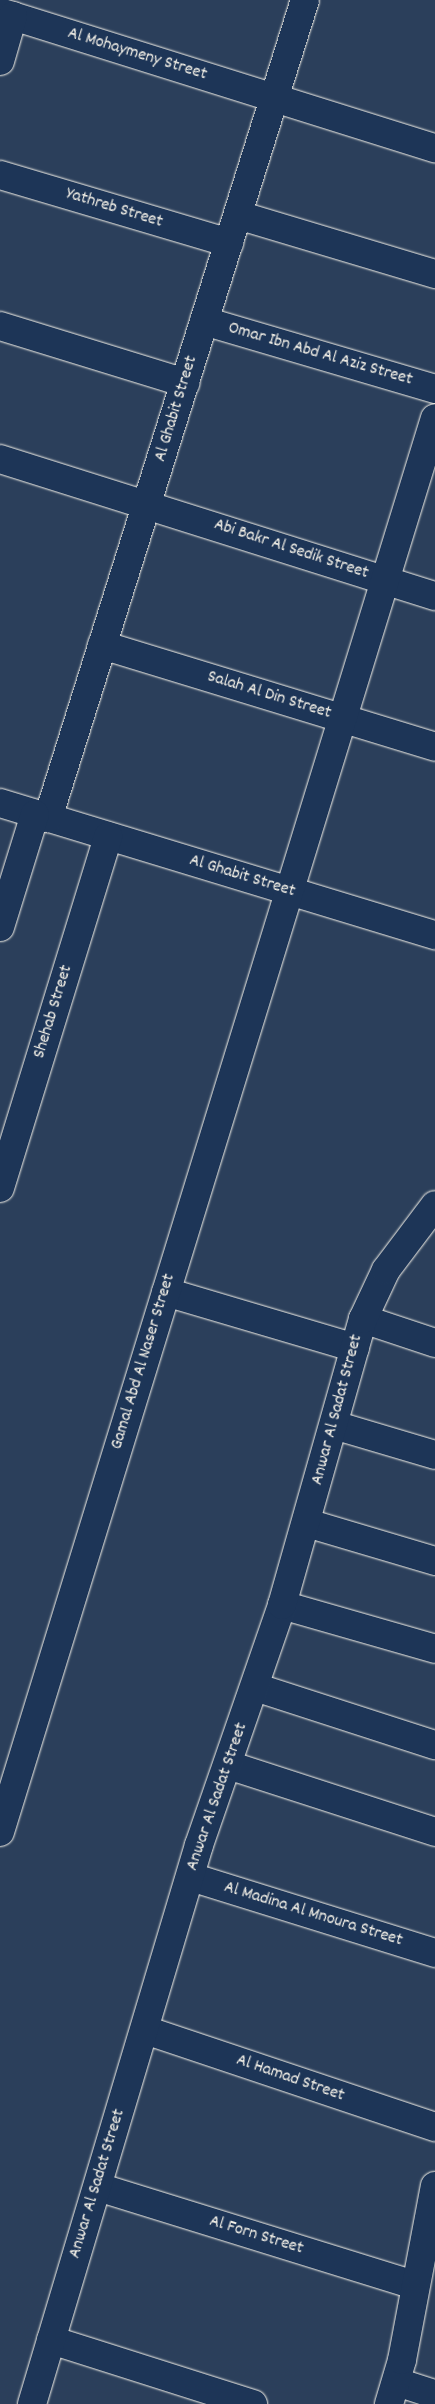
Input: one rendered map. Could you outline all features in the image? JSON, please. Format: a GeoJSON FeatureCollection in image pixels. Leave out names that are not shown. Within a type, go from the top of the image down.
{"type":"FeatureCollection","features":[{"type":"Feature","properties":{"kind":"street","name":"Al Ghabit Street"},"geometry":{"type":"LineString","coordinates":[[41,816],[102,645],[305,0]]}},
{"type":"Feature","properties":{"kind":"street","name":"Al Mohaymeny Street"},"geometry":{"type":"LineString","coordinates":[[7,14],[435,148]]}},
{"type":"Feature","properties":{"kind":"street"},"geometry":{"type":"LineString","coordinates":[[0,61],[7,14]]}},
{"type":"Feature","properties":{"kind":"street","name":"Yathreb Street"},"geometry":{"type":"LineString","coordinates":[[0,175],[229,244]]}},
{"type":"Feature","properties":{"kind":"street"},"geometry":{"type":"LineString","coordinates":[[238,215],[435,274]]}},
{"type":"Feature","properties":{"kind":"street","name":"Omar Ibn Abd Al Aziz Street"},"geometry":{"type":"LineString","coordinates":[[204,321],[435,389]]}},
{"type":"Feature","properties":{"kind":"street"},"geometry":{"type":"LineString","coordinates":[[0,326],[185,383]]}},
{"type":"Feature","properties":{"kind":"street","name":"Gamal Abd Al Naser Street"},"geometry":{"type":"LineString","coordinates":[[0,1832],[435,418]]}},
{"type":"Feature","properties":{"kind":"street","name":"Abi Bakr Al Sedik Street"},"geometry":{"type":"LineString","coordinates":[[0,459],[435,596]]}},
{"type":"Feature","properties":{"kind":"street","name":"Salah Al Din Street"},"geometry":{"type":"LineString","coordinates":[[102,645],[435,747]]}},
{"type":"Feature","properties":{"kind":"street","name":"Al Ghabit Street"},"geometry":{"type":"LineString","coordinates":[[0,804],[435,935]]}},
{"type":"Feature","properties":{"kind":"street"},"geometry":{"type":"LineString","coordinates":[[0,927],[41,816]]}},
{"type":"Feature","properties":{"kind":"street","name":"Shehab Street"},"geometry":{"type":"LineString","coordinates":[[0,1188],[108,836]]}},
{"type":"Feature","properties":{"kind":"street","name":"Anwar Al Sadat Street"},"geometry":{"type":"LineString","coordinates":[[32,2404],[191,1876],[282,1605],[307,1523],[354,1348],[364,1319],[386,1270],[432,1213]]}},
{"type":"Feature","properties":{"kind":"street"},"geometry":{"type":"LineString","coordinates":[[166,1292],[354,1348]]}},
{"type":"Feature","properties":{"kind":"street"},"geometry":{"type":"LineString","coordinates":[[364,1319],[435,1343]]}},
{"type":"Feature","properties":{"kind":"street"},"geometry":{"type":"LineString","coordinates":[[334,1425],[435,1455]]}},
{"type":"Feature","properties":{"kind":"street"},"geometry":{"type":"LineString","coordinates":[[307,1523],[435,1561]]}},
{"type":"Feature","properties":{"kind":"street"},"geometry":{"type":"LineString","coordinates":[[282,1605],[435,1649]]}},
{"type":"Feature","properties":{"kind":"street"},"geometry":{"type":"LineString","coordinates":[[255,1687],[435,1745]]}},
{"type":"Feature","properties":{"kind":"street"},"geometry":{"type":"LineString","coordinates":[[228,1765],[435,1832]]}},
{"type":"Feature","properties":{"kind":"street","name":"Al Madina Al Mnoura Street"},"geometry":{"type":"LineString","coordinates":[[191,1876],[435,1953]]}},
{"type":"Feature","properties":{"kind":"street","name":"Al Hamad Street"},"geometry":{"type":"LineString","coordinates":[[145,2030],[435,2127]]}},
{"type":"Feature","properties":{"kind":"street"},"geometry":{"type":"LineString","coordinates":[[435,2186],[393,2393],[435,2394]]}},
{"type":"Feature","properties":{"kind":"street","name":"Al Forn Street"},"geometry":{"type":"LineString","coordinates":[[98,2187],[414,2286]]}},
{"type":"Feature","properties":{"kind":"street"},"geometry":{"type":"LineString","coordinates":[[51,2340],[253,2404]]}}]}
